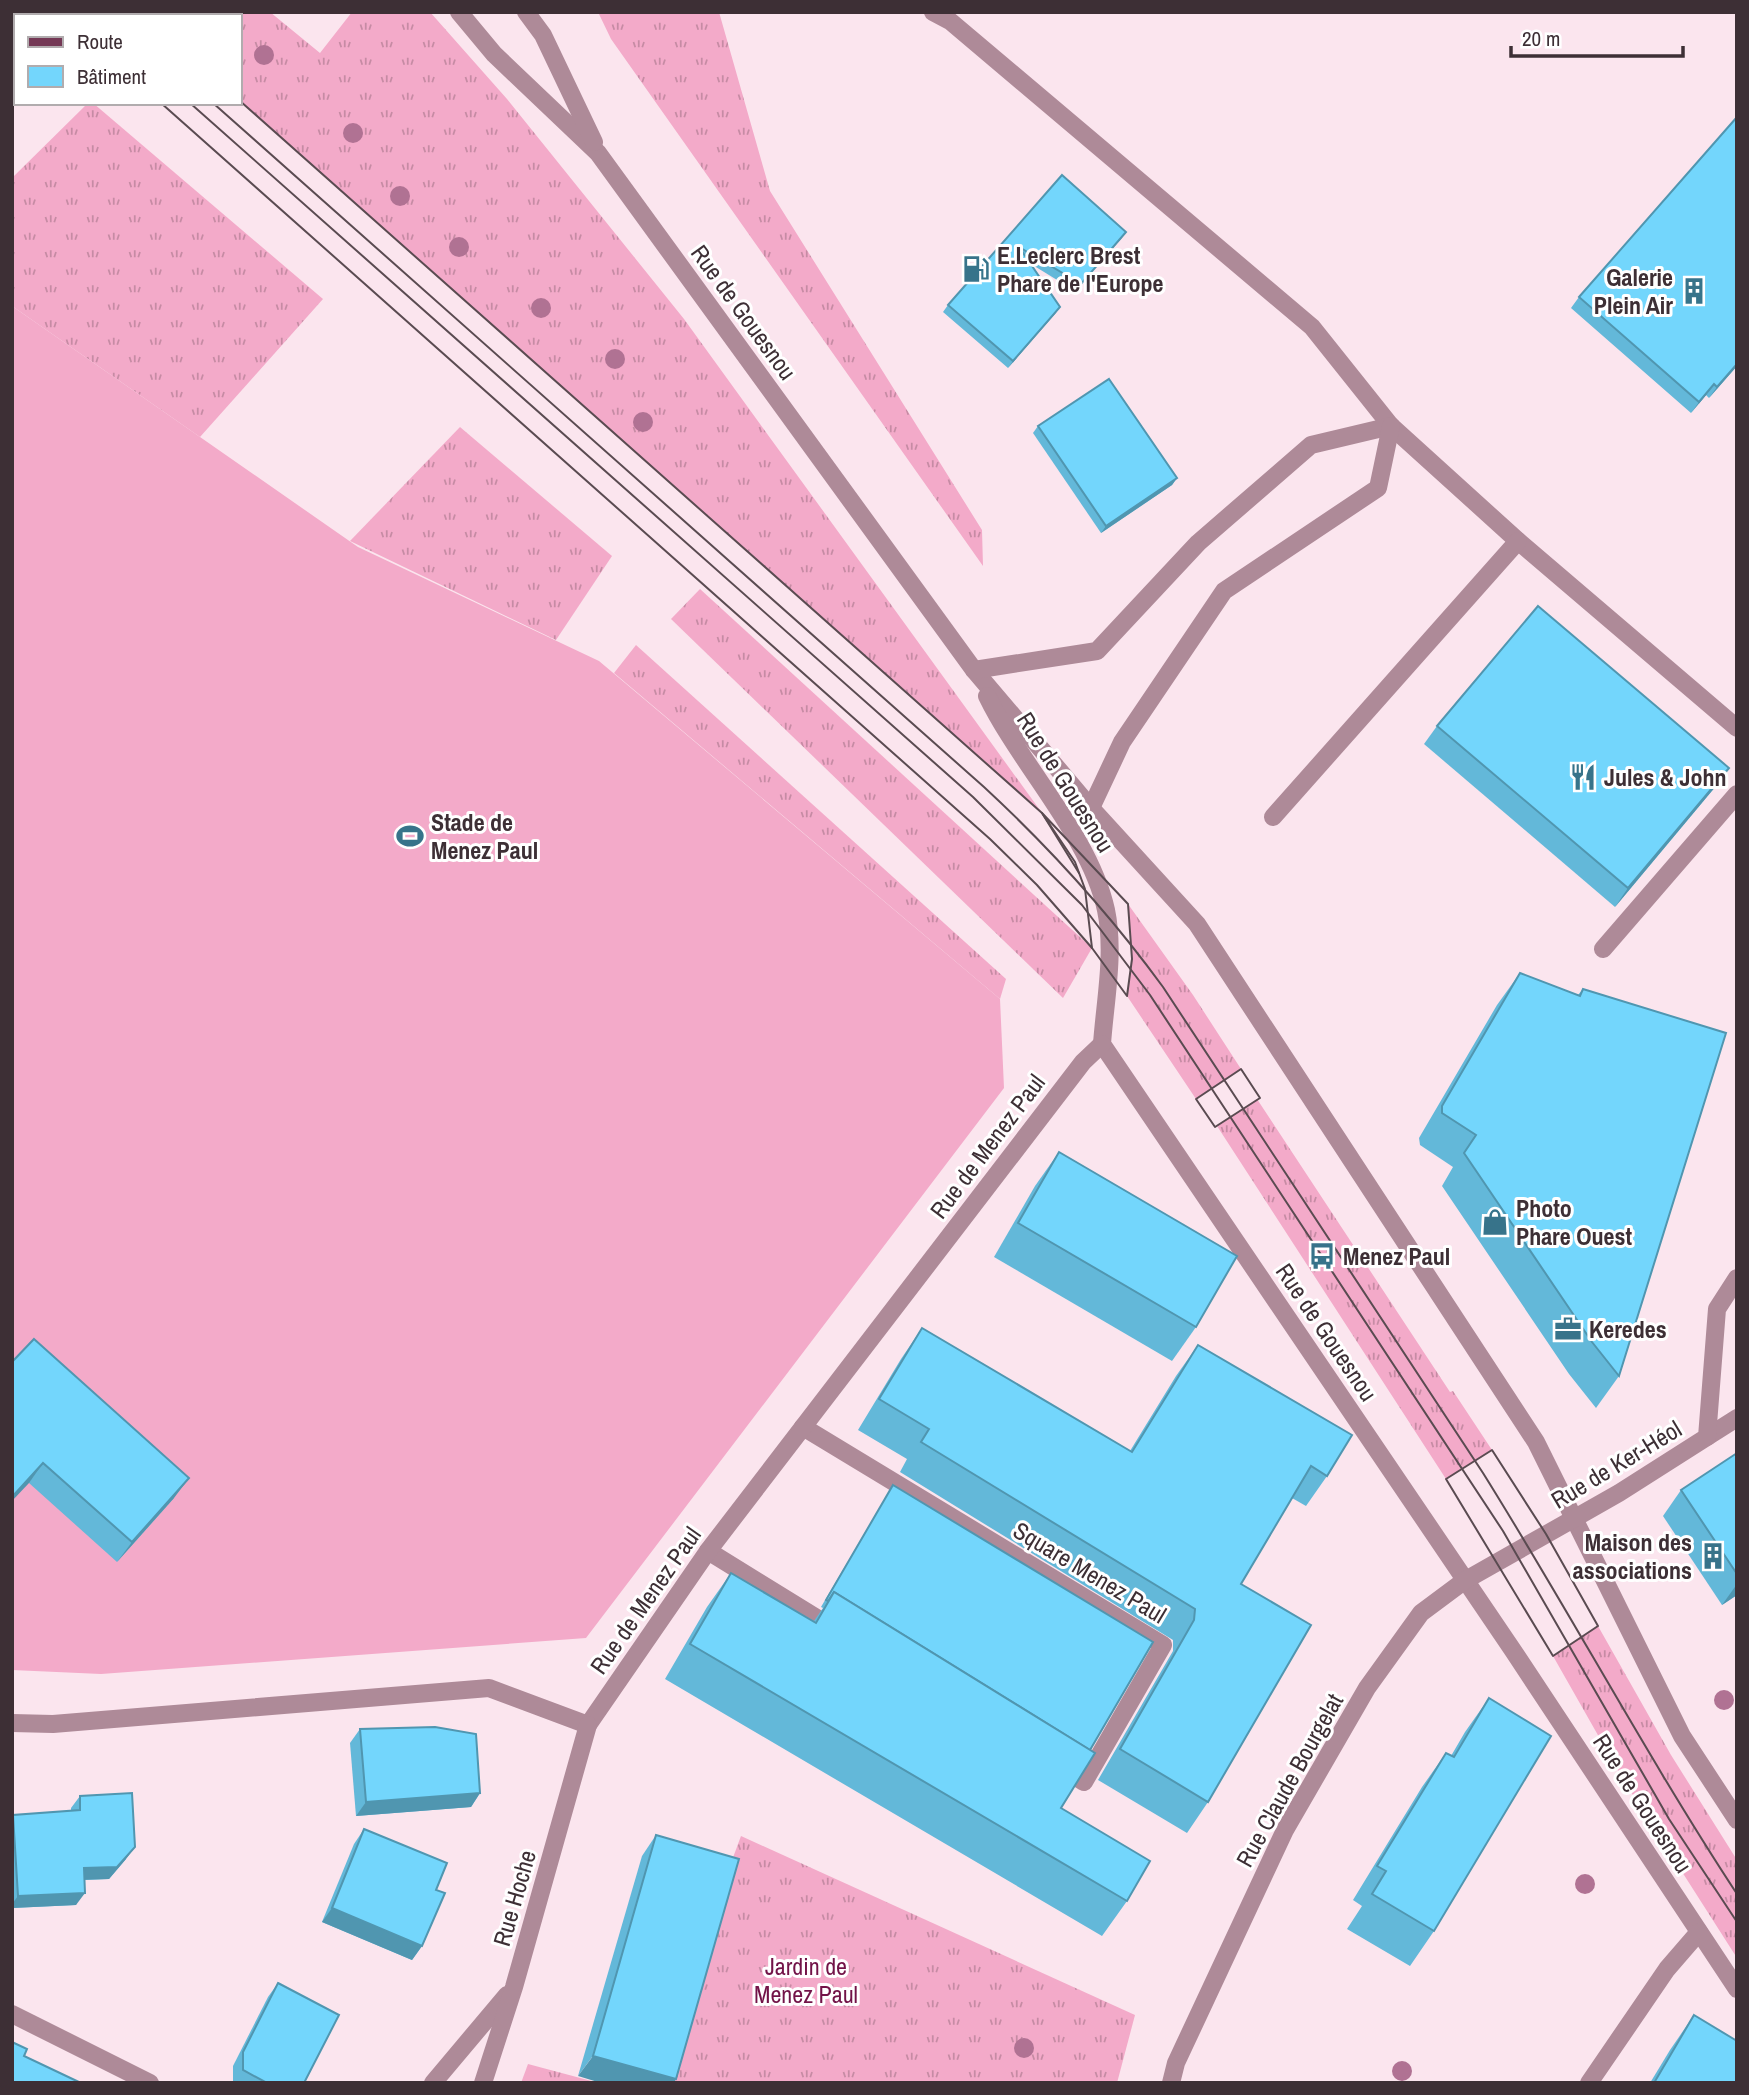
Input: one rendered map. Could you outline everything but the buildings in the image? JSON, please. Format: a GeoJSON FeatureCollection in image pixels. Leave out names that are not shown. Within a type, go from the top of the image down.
{"type":"FeatureCollection","features":[{"type":"Feature","properties":{"kind":"street","name":"Rue de Gouesnou"},"geometry":{"type":"LineString","coordinates":[[459,12],[494,54],[598,153],[974,670],[1091,808],[1197,924],[1536,1442],[1682,1736],[1737,1820]]}},
{"type":"Feature","properties":{"kind":"street","name":"Rue de Gouesnou"},"geometry":{"type":"LineString","coordinates":[[526,12],[543,35],[598,153]]}},
{"type":"Feature","properties":{"kind":"street"},"geometry":{"type":"LineString","coordinates":[[933,12],[950,21],[1312,327],[1391,426],[1518,541],[1737,728]]}},
{"type":"Feature","properties":{"kind":"street"},"geometry":{"type":"LineString","coordinates":[[974,670],[1097,652],[1198,543],[1311,445],[1391,426]]}},
{"type":"Feature","properties":{"kind":"street"},"geometry":{"type":"LineString","coordinates":[[1091,808],[1122,742],[1224,591],[1378,488],[1391,426]]}},
{"type":"Feature","properties":{"kind":"street"},"geometry":{"type":"LineString","coordinates":[[1273,817],[1518,541]]}},
{"type":"Feature","properties":{"kind":"street","name":"Rue de Gouesnou"},"geometry":{"type":"LineString","coordinates":[[974,670],[1004,732],[1089,860],[1105,910],[1109,938],[1102,1044],[1737,1989]]}},
{"type":"Feature","properties":{"kind":"street"},"geometry":{"type":"LineString","coordinates":[[1603,949],[1737,794]]}},
{"type":"Feature","properties":{"kind":"street","name":"Rue de Menez Paul"},"geometry":{"type":"LineString","coordinates":[[588,1725],[708,1551],[1083,1062],[1102,1044]]}},
{"type":"Feature","properties":{"kind":"street","name":"Rue de Ker-Héol"},"geometry":{"type":"LineString","coordinates":[[1515,1553],[1707,1437],[1717,1310],[1737,1278]]}},
{"type":"Feature","properties":{"kind":"street"},"geometry":{"type":"LineString","coordinates":[[1707,1437],[1737,1418]]}},
{"type":"Feature","properties":{"kind":"street","name":"Square Menez Paul"},"geometry":{"type":"LineString","coordinates":[[803,1427],[1163,1645],[1084,1782],[1049,1760]]}},
{"type":"Feature","properties":{"kind":"street"},"geometry":{"type":"LineString","coordinates":[[708,1551],[849,1637]]}},
{"type":"Feature","properties":{"kind":"street","name":"Rue Claude Bourgelat"},"geometry":{"type":"LineString","coordinates":[[1171,2083],[1176,2063],[1285,1830],[1354,1712],[1421,1613],[1464,1581],[1515,1553]]}},
{"type":"Feature","properties":{"kind":"street"},"geometry":{"type":"LineString","coordinates":[[12,1723],[53,1724],[489,1688],[588,1725]]}},
{"type":"Feature","properties":{"kind":"street","name":"Rue Hoche"},"geometry":{"type":"LineString","coordinates":[[483,2083],[514,1987],[588,1725]]}},
{"type":"Feature","properties":{"kind":"street"},"geometry":{"type":"LineString","coordinates":[[1589,2083],[1667,1969],[1699,1932]]}},
{"type":"Feature","properties":{"kind":"street"},"geometry":{"type":"LineString","coordinates":[[433,2083],[514,1987]]}},
{"type":"Feature","properties":{"kind":"street"},"geometry":{"type":"LineString","coordinates":[[12,2014],[150,2083]]}},
{"type":"Feature","properties":{"kind":"green space"},"geometry":{"type":"Polygon","coordinates":[[[270,12],[320,53],[352,12],[430,12],[507,99],[684,319],[1042,813],[242,103],[242,14],[198,14],[270,12]]]}},
{"type":"Feature","properties":{"kind":"green space"},"geometry":{"type":"Polygon","coordinates":[[[598,12],[719,12],[770,191],[982,530],[983,566],[611,39],[598,12]]]}},
{"type":"Feature","properties":{"kind":"green space"},"geometry":{"type":"Polygon","coordinates":[[[86,105],[95,105],[323,299],[200,437],[12,306],[12,178],[86,105]]]}},
{"type":"Feature","properties":{"kind":"green space","name":"Stade de Menez Paul"},"geometry":{"type":"Polygon","coordinates":[[[12,306],[358,547],[599,661],[1000,999],[1004,1088],[586,1638],[101,1674],[12,1670],[12,306]]]}},
{"type":"Feature","properties":{"kind":"green space"},"geometry":{"type":"Polygon","coordinates":[[[460,427],[612,556],[556,640],[350,541],[460,427]]]}},
{"type":"Feature","properties":{"kind":"green space"},"geometry":{"type":"Polygon","coordinates":[[[700,589],[1092,948],[1063,998],[671,619],[700,589]]]}},
{"type":"Feature","properties":{"kind":"green space"},"geometry":{"type":"Polygon","coordinates":[[[636,645],[1006,979],[1000,999],[614,673],[636,645]]]}},
{"type":"Feature","properties":{"kind":"green space"},"geometry":{"type":"Polygon","coordinates":[[[1128,904],[1193,995],[1241,1069],[1196,1099],[1127,996],[1132,959],[1128,904]]]}},
{"type":"Feature","properties":{"kind":"green space"},"geometry":{"type":"Polygon","coordinates":[[[1257,1099],[1450,1392],[1453,1391],[1492,1450],[1446,1479],[1217,1126],[1257,1099]]]}},
{"type":"Feature","properties":{"kind":"green space"},"geometry":{"type":"Polygon","coordinates":[[[1598,1626],[1671,1755],[1737,1860],[1737,1958],[1624,1781],[1553,1656],[1598,1626]]]}},
{"type":"Feature","properties":{"kind":"green space","name":"Jardin de Menez Paul"},"geometry":{"type":"Polygon","coordinates":[[[741,1836],[1135,2015],[1117,2083],[669,2083],[725,1879],[741,1836]]]}},
{"type":"Feature","properties":{"kind":"green space"},"geometry":{"type":"Polygon","coordinates":[[[528,2064],[599,2083],[521,2083],[528,2064]]]}},
{"type":"Feature","properties":{"kind":"tram line"},"geometry":{"type":"LineString","coordinates":[[242,103],[1042,813],[1079,873]]}},
{"type":"Feature","properties":{"kind":"tram line"},"geometry":{"type":"LineString","coordinates":[[163,105],[990,839],[1037,885],[1092,948]]}},
{"type":"Feature","properties":{"kind":"tram line"},"geometry":{"type":"LineString","coordinates":[[192,105],[973,797],[1082,905],[1150,995],[1503,1531],[1669,1819],[1737,1922]]}},
{"type":"Feature","properties":{"kind":"tram line"},"geometry":{"type":"LineString","coordinates":[[215,105],[984,787],[1033,834],[1100,908],[1163,987],[1483,1473],[1737,1894]]}},
{"type":"Feature","properties":{"kind":"tram line"},"geometry":{"type":"LineString","coordinates":[[1042,813],[1128,904],[1132,959],[1127,996],[1092,948],[1085,889],[1075,862],[1042,813]]}},
{"type":"Feature","properties":{"kind":"tram line"},"geometry":{"type":"LineString","coordinates":[[1241,1069],[1260,1098],[1215,1127],[1196,1099],[1241,1069]]}},
{"type":"Feature","properties":{"kind":"tram line"},"geometry":{"type":"LineString","coordinates":[[1492,1450],[1546,1534],[1598,1626],[1553,1656],[1446,1479],[1492,1450]]}},
{"type":"Feature","properties":{"kind":"place","name":"E.Leclerc Brest Phare de l'Europe"},"geometry":{"type":"Point","coordinates":[976,269]}},
{"type":"Feature","properties":{"kind":"place","name":"Galerie Plein Air"},"geometry":{"type":"Point","coordinates":[1694,291]}},
{"type":"Feature","properties":{"kind":"place","name":"Jules & John"},"geometry":{"type":"Point","coordinates":[1583,777]}},
{"type":"Feature","properties":{"kind":"place","name":"Stade de Menez Paul"},"geometry":{"type":"Point","coordinates":[410,836]}},
{"type":"Feature","properties":{"kind":"place","name":"Photo Phare Ouest"},"geometry":{"type":"Point","coordinates":[1495,1222]}},
{"type":"Feature","properties":{"kind":"place","name":"Menez Paul"},"geometry":{"type":"Point","coordinates":[1322,1256]}},
{"type":"Feature","properties":{"kind":"place","name":"Keredes"},"geometry":{"type":"Point","coordinates":[1568,1329]}},
{"type":"Feature","properties":{"kind":"place","name":"Maison des associations"},"geometry":{"type":"Point","coordinates":[1713,1556]}}]}
